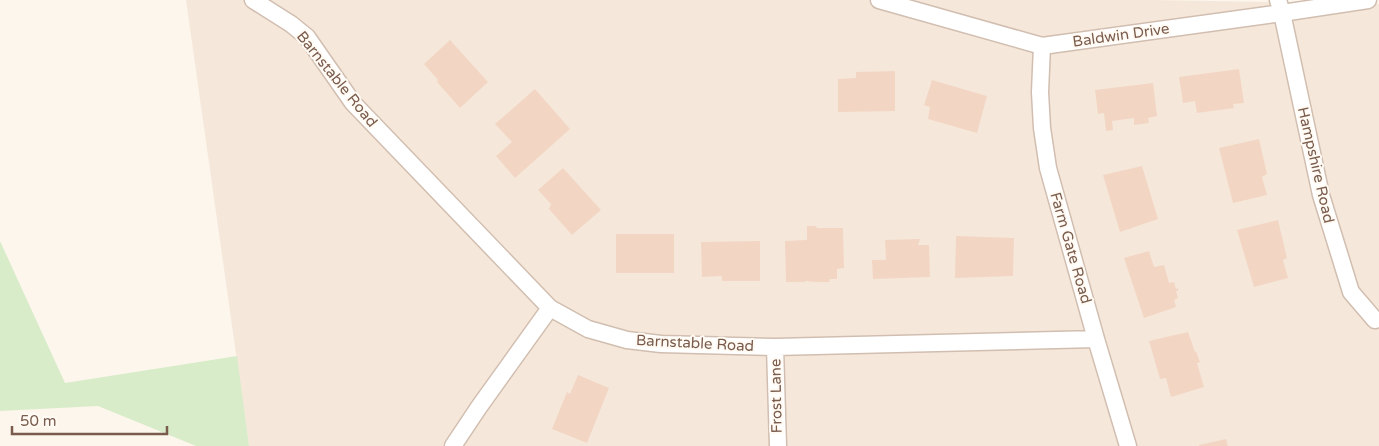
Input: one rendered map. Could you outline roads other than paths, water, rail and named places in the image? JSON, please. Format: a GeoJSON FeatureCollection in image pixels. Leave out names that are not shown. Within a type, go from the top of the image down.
{"type":"FeatureCollection","features":[{"type":"Feature","properties":{"kind":"street","name":"Barnstable Road"},"geometry":{"type":"LineString","coordinates":[[253,0],[307,37],[353,103],[550,308],[588,329],[627,340],[661,344],[775,347],[1096,338]]}},
{"type":"Feature","properties":{"kind":"street","name":"Baldwin Drive"},"geometry":{"type":"LineString","coordinates":[[879,0],[1042,46],[1280,7],[1368,0]]}},
{"type":"Feature","properties":{"kind":"street","name":"Hampshire Road"},"geometry":{"type":"LineString","coordinates":[[1280,7],[1323,204],[1350,292],[1376,320]]}},
{"type":"Feature","properties":{"kind":"street","name":"Farm Gate Road"},"geometry":{"type":"LineString","coordinates":[[1042,46],[1040,92],[1042,128],[1048,168],[1128,446]]}},
{"type":"Feature","properties":{"kind":"street"},"geometry":{"type":"LineString","coordinates":[[453,446],[478,406],[550,308]]}},
{"type":"Feature","properties":{"kind":"street","name":"Frost Lane"},"geometry":{"type":"LineString","coordinates":[[775,347],[778,446]]}}]}
